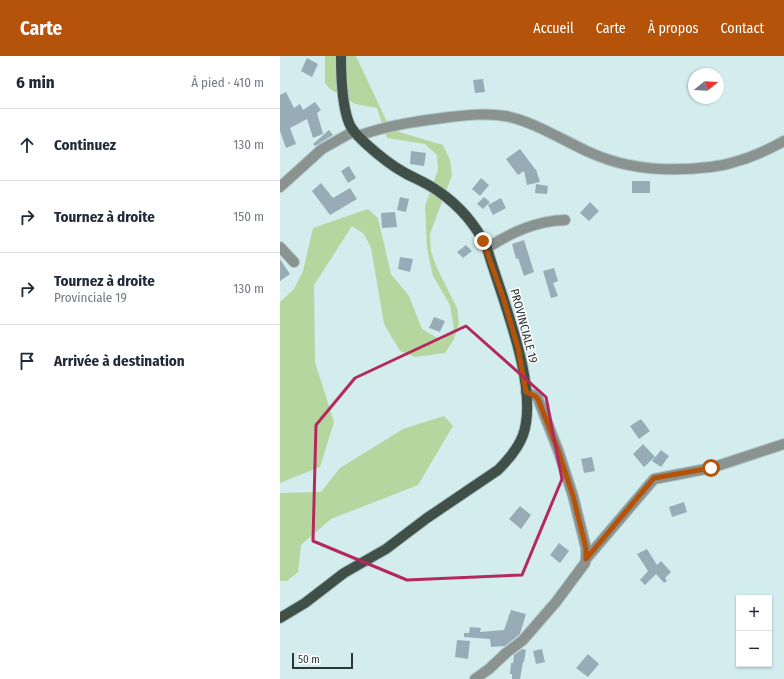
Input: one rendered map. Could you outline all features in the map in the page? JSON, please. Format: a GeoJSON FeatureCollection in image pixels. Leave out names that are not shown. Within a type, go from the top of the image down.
{"type":"FeatureCollection","features":[{"type":"Feature","properties":{"kind":"main road","name":"PROVINCIALE 19"},"geometry":{"type":"LineString","coordinates":[[280,618],[305,603],[344,573],[386,549],[427,518],[498,470],[513,452],[523,434],[528,403],[518,348],[487,248],[473,223],[458,207],[439,191],[389,163],[370,148],[356,133],[349,123],[346,110],[341,78],[341,56]]}},
{"type":"Feature","properties":{"kind":"street"},"geometry":{"type":"LineString","coordinates":[[280,187],[322,149],[356,133],[423,120],[477,114],[505,116],[526,122],[592,154],[623,164],[659,170],[698,168],[730,164],[769,149],[784,140]]}},
{"type":"Feature","properties":{"kind":"street"},"geometry":{"type":"LineString","coordinates":[[487,248],[507,235],[531,225],[565,220]]}},
{"type":"Feature","properties":{"kind":"street"},"geometry":{"type":"LineString","coordinates":[[280,247],[294,262]]}},
{"type":"Feature","properties":{"kind":"street"},"geometry":{"type":"LineString","coordinates":[[526,392],[538,399],[558,450],[573,496],[586,548],[586,559]]}},
{"type":"Feature","properties":{"kind":"street"},"geometry":{"type":"LineString","coordinates":[[475,679],[523,640],[556,602],[585,563],[586,559],[654,478],[711,468],[784,444]]}},
{"type":"Feature","properties":{"kind":"street"},"geometry":{"type":"LineString","coordinates":[[486,679],[489,669]]}},
{"type":"Feature","properties":{"kind":"highlighted area"},"geometry":{"type":"Polygon","coordinates":[[[466,326],[546,397],[562,479],[522,575],[407,580],[313,541],[316,425],[355,378],[466,326]]]}},
{"type":"Feature","properties":{"kind":"green space"},"geometry":{"type":"Polygon","coordinates":[[[325,56],[356,56],[386,120],[399,132],[443,145],[450,160],[452,175],[430,234],[431,251],[436,266],[457,308],[459,324],[454,339],[445,353],[415,357],[400,351],[384,324],[371,248],[364,234],[352,226],[314,285],[315,362],[334,422],[320,467],[280,483],[280,302],[294,289],[303,271],[313,228],[368,209],[378,218],[391,274],[409,296],[422,329],[441,340],[454,329],[450,305],[433,276],[427,248],[425,206],[438,170],[437,155],[425,144],[387,138],[377,108],[355,104],[330,89],[325,83],[325,56]]]}},
{"type":"Feature","properties":{"kind":"green space"},"geometry":{"type":"Polygon","coordinates":[[[444,416],[453,426],[418,485],[331,519],[301,545],[298,572],[287,581],[280,581],[280,493],[321,492],[340,468],[403,429],[444,416]]]}},
{"type":"Feature","properties":{"kind":"building"},"geometry":{"type":"Polygon","coordinates":[[[307,58],[318,64],[312,77],[301,71],[307,58]]]}},
{"type":"Feature","properties":{"kind":"building"},"geometry":{"type":"Polygon","coordinates":[[[483,79],[485,92],[475,93],[473,80],[483,79]]]}},
{"type":"Feature","properties":{"kind":"building"},"geometry":{"type":"Polygon","coordinates":[[[286,92],[294,108],[300,104],[303,110],[315,102],[321,110],[317,113],[323,134],[313,138],[307,119],[290,128],[296,144],[286,148],[280,131],[280,95],[286,92]]]}},
{"type":"Feature","properties":{"kind":"building"},"geometry":{"type":"Polygon","coordinates":[[[329,130],[333,135],[315,146],[313,144],[329,130]]]}},
{"type":"Feature","properties":{"kind":"building"},"geometry":{"type":"Polygon","coordinates":[[[520,149],[536,169],[540,182],[527,185],[524,171],[518,175],[506,159],[520,149]]]}},
{"type":"Feature","properties":{"kind":"building"},"geometry":{"type":"Polygon","coordinates":[[[411,151],[426,153],[424,166],[410,164],[411,151]]]}},
{"type":"Feature","properties":{"kind":"building"},"geometry":{"type":"Polygon","coordinates":[[[349,166],[356,178],[348,183],[341,171],[349,166]]]}},
{"type":"Feature","properties":{"kind":"building"},"geometry":{"type":"Polygon","coordinates":[[[481,178],[489,185],[480,196],[472,189],[481,178]]]}},
{"type":"Feature","properties":{"kind":"building"},"geometry":{"type":"Polygon","coordinates":[[[632,181],[650,181],[650,193],[632,193],[632,181]]]}},
{"type":"Feature","properties":{"kind":"building"},"geometry":{"type":"Polygon","coordinates":[[[321,183],[333,198],[350,188],[357,199],[330,215],[312,191],[321,183]]]}},
{"type":"Feature","properties":{"kind":"building"},"geometry":{"type":"Polygon","coordinates":[[[536,184],[548,186],[547,194],[535,193],[536,184]]]}},
{"type":"Feature","properties":{"kind":"building"},"geometry":{"type":"Polygon","coordinates":[[[400,197],[409,199],[406,212],[397,210],[400,197]]]}},
{"type":"Feature","properties":{"kind":"building"},"geometry":{"type":"Polygon","coordinates":[[[484,197],[490,202],[483,209],[477,204],[484,197]]]}},
{"type":"Feature","properties":{"kind":"building"},"geometry":{"type":"Polygon","coordinates":[[[501,198],[506,208],[493,215],[488,205],[501,198]]]}},
{"type":"Feature","properties":{"kind":"building"},"geometry":{"type":"Polygon","coordinates":[[[590,202],[599,211],[589,221],[580,213],[590,202]]]}},
{"type":"Feature","properties":{"kind":"building"},"geometry":{"type":"Polygon","coordinates":[[[395,212],[397,227],[382,228],[381,213],[395,212]]]}},
{"type":"Feature","properties":{"kind":"building"},"geometry":{"type":"Polygon","coordinates":[[[524,240],[534,272],[524,276],[518,258],[516,259],[512,244],[524,240]]]}},
{"type":"Feature","properties":{"kind":"building"},"geometry":{"type":"Polygon","coordinates":[[[466,245],[472,251],[463,258],[457,252],[466,245]]]}},
{"type":"Feature","properties":{"kind":"building"},"geometry":{"type":"Polygon","coordinates":[[[400,257],[413,259],[410,272],[398,269],[400,257]]]}},
{"type":"Feature","properties":{"kind":"building"},"geometry":{"type":"Polygon","coordinates":[[[280,259],[290,274],[280,281],[280,259]]]}},
{"type":"Feature","properties":{"kind":"building"},"geometry":{"type":"Polygon","coordinates":[[[554,268],[558,281],[553,283],[558,296],[551,298],[543,271],[554,268]]]}},
{"type":"Feature","properties":{"kind":"building"},"geometry":{"type":"Polygon","coordinates":[[[434,317],[445,321],[440,332],[429,328],[434,317]]]}},
{"type":"Feature","properties":{"kind":"building"},"geometry":{"type":"Polygon","coordinates":[[[641,419],[650,431],[639,439],[630,426],[641,419]]]}},
{"type":"Feature","properties":{"kind":"building"},"geometry":{"type":"Polygon","coordinates":[[[643,444],[655,457],[644,467],[633,454],[643,444]]]}},
{"type":"Feature","properties":{"kind":"building"},"geometry":{"type":"Polygon","coordinates":[[[661,450],[669,456],[661,467],[652,461],[661,450]]]}},
{"type":"Feature","properties":{"kind":"building"},"geometry":{"type":"Polygon","coordinates":[[[592,457],[595,471],[584,473],[581,459],[592,457]]]}},
{"type":"Feature","properties":{"kind":"building"},"geometry":{"type":"Polygon","coordinates":[[[684,502],[687,512],[672,517],[669,507],[684,502]]]}},
{"type":"Feature","properties":{"kind":"building"},"geometry":{"type":"Polygon","coordinates":[[[520,506],[531,515],[521,529],[509,519],[520,506]]]}},
{"type":"Feature","properties":{"kind":"building"},"geometry":{"type":"Polygon","coordinates":[[[559,543],[569,551],[560,563],[550,555],[559,543]]]}},
{"type":"Feature","properties":{"kind":"building"},"geometry":{"type":"Polygon","coordinates":[[[647,549],[657,565],[661,561],[671,572],[665,578],[667,581],[664,583],[656,574],[645,585],[640,580],[648,571],[637,554],[647,549]]]}},
{"type":"Feature","properties":{"kind":"building"},"geometry":{"type":"Polygon","coordinates":[[[511,610],[526,614],[520,634],[505,646],[491,647],[490,639],[464,637],[464,633],[469,633],[470,627],[481,628],[480,632],[504,630],[511,610]]]}},
{"type":"Feature","properties":{"kind":"building"},"geometry":{"type":"Polygon","coordinates":[[[457,640],[470,641],[468,659],[455,657],[457,640]]]}},
{"type":"Feature","properties":{"kind":"building"},"geometry":{"type":"Polygon","coordinates":[[[522,649],[526,650],[520,679],[512,679],[512,674],[510,674],[511,663],[513,663],[514,655],[522,649]]]}},
{"type":"Feature","properties":{"kind":"building"},"geometry":{"type":"Polygon","coordinates":[[[542,649],[545,662],[536,664],[533,651],[542,649]]]}},
{"type":"Feature","properties":{"kind":"building"},"geometry":{"type":"Polygon","coordinates":[[[588,654],[599,664],[588,677],[576,668],[588,654]]]}},
{"type":"Feature","properties":{"kind":"route"},"geometry":{"type":"LineString","coordinates":[[483,241],[487,248],[518,348],[526,392],[535,396],[540,403],[558,450],[573,496],[586,548],[586,559],[654,478],[711,468]]}}]}
